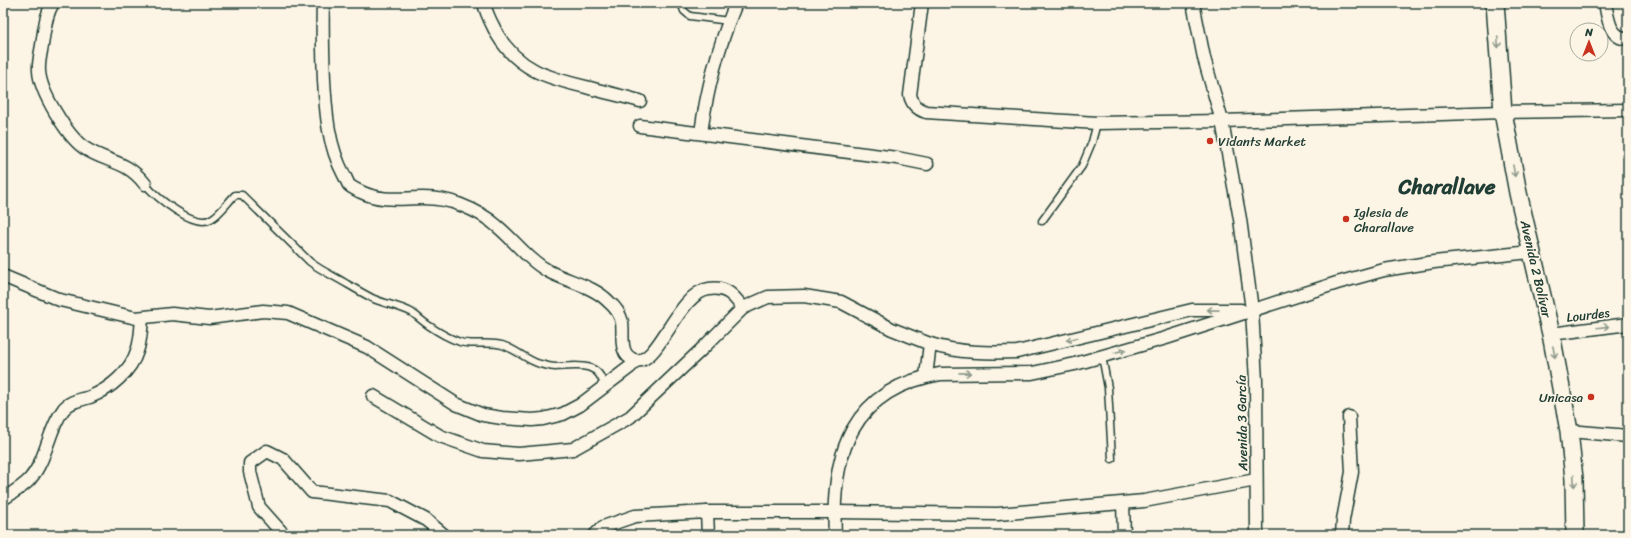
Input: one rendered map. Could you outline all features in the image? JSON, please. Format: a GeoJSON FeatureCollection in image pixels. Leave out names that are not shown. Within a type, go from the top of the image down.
{"type":"FeatureCollection","features":[{"type":"Feature","properties":{"kind":"street"},"geometry":{"type":"LineString","coordinates":[[53,3],[46,21],[39,71],[46,96],[70,135],[76,141],[99,156],[124,165],[136,174],[145,184]]}},
{"type":"Feature","properties":{"kind":"street"},"geometry":{"type":"LineString","coordinates":[[323,3],[323,51],[328,131],[334,155],[349,184],[366,194],[380,199],[432,198],[451,202],[488,219],[502,230],[529,258],[549,272],[594,291],[609,301],[621,318],[623,347],[627,355],[634,360],[643,360],[652,354],[683,306],[698,292],[711,288],[726,290],[734,296],[743,308]]}},
{"type":"Feature","properties":{"kind":"street"},"geometry":{"type":"LineString","coordinates":[[484,3],[489,18],[499,37],[513,55],[529,68],[556,80],[640,100]]}},
{"type":"Feature","properties":{"kind":"street"},"geometry":{"type":"LineString","coordinates":[[701,133],[714,62],[736,3]]}},
{"type":"Feature","properties":{"kind":"street"},"geometry":{"type":"LineString","coordinates":[[922,3],[910,89],[911,100],[917,108],[926,112],[1097,123],[1628,110]]}},
{"type":"Feature","properties":{"kind":"street","name":"Avenida 3 García"},"geometry":{"type":"LineString","coordinates":[[1193,3],[1204,58],[1222,121],[1240,219],[1252,310],[1256,381],[1256,480],[1259,535]]}},
{"type":"Feature","properties":{"kind":"street","name":"Avenida 2 Bolívar"},"geometry":{"type":"LineString","coordinates":[[1495,3],[1503,112],[1518,193],[1551,334],[1569,431],[1574,478],[1575,535]]}},
{"type":"Feature","properties":{"kind":"street"},"geometry":{"type":"LineString","coordinates":[[1605,3],[1611,30],[1622,39],[1628,40]]}},
{"type":"Feature","properties":{"kind":"street"},"geometry":{"type":"LineString","coordinates":[[640,126],[927,164]]}},
{"type":"Feature","properties":{"kind":"street"},"geometry":{"type":"LineString","coordinates":[[835,535],[835,485],[846,442],[856,422],[876,401],[894,387],[926,376],[953,373],[1032,373],[1075,364],[1166,338],[1384,270],[1434,262],[1531,252]]}},
{"type":"Feature","properties":{"kind":"street"},"geometry":{"type":"LineString","coordinates":[[3,276],[60,300],[109,313],[136,318],[172,314],[210,318],[263,311],[288,313],[367,347],[456,404],[483,415],[502,418],[532,420],[554,416],[572,410],[630,368],[634,360]]}},
{"type":"Feature","properties":{"kind":"street"},"geometry":{"type":"LineString","coordinates":[[373,396],[440,436],[483,451],[519,454],[573,449],[630,417],[743,308],[768,297],[804,296],[841,302],[892,329],[930,344],[950,350],[990,353],[1017,352],[1192,310],[1252,310]]}},
{"type":"Feature","properties":{"kind":"street"},"geometry":{"type":"LineString","coordinates":[[3,499],[25,484],[37,468],[57,418],[64,408],[75,401],[98,393],[116,381],[128,369],[138,349],[142,318]]}},
{"type":"Feature","properties":{"kind":"street","name":"Lourdes"},"geometry":{"type":"LineString","coordinates":[[1551,334],[1628,324]]}},
{"type":"Feature","properties":{"kind":"street"},"geometry":{"type":"LineString","coordinates":[[926,376],[930,344]]}},
{"type":"Feature","properties":{"kind":"street"},"geometry":{"type":"LineString","coordinates":[[1342,535],[1343,520],[1352,472],[1349,417]]}},
{"type":"Feature","properties":{"kind":"street"},"geometry":{"type":"LineString","coordinates":[[1569,431],[1628,436]]}},
{"type":"Feature","properties":{"kind":"street"},"geometry":{"type":"LineString","coordinates":[[284,535],[259,507],[250,472],[250,463],[267,451],[283,459],[312,492],[390,501],[426,520],[444,535]]}},
{"type":"Feature","properties":{"kind":"street"},"geometry":{"type":"LineString","coordinates":[[595,535],[603,527],[635,516],[707,512],[998,514],[1144,501],[1256,480]]}},
{"type":"Feature","properties":{"kind":"street"},"geometry":{"type":"LineString","coordinates":[[1123,503],[1124,535]]}},
{"type":"Feature","properties":{"kind":"street"},"geometry":{"type":"LineString","coordinates":[[707,512],[708,535]]}},
{"type":"Feature","properties":{"kind":"lane"},"geometry":{"type":"LineString","coordinates":[[681,3],[684,11],[690,16],[729,21]]}},
{"type":"Feature","properties":{"kind":"lane"},"geometry":{"type":"LineString","coordinates":[[1042,221],[1082,166],[1092,142],[1097,123]]}},
{"type":"Feature","properties":{"kind":"lane"},"geometry":{"type":"LineString","coordinates":[[145,184],[158,198],[170,207],[185,215],[203,221],[214,217],[235,195],[242,195],[310,262],[359,291],[387,304],[403,309],[434,330],[461,342],[471,344],[491,343],[504,346],[530,360],[546,366],[555,367],[574,365],[589,367],[598,372],[604,388]]}},
{"type":"Feature","properties":{"kind":"lane"},"geometry":{"type":"LineString","coordinates":[[1102,356],[1108,388],[1112,459]]}},
{"type":"Feature","properties":{"kind":"place","name":"Vidants Market"},"geometry":{"type":"Point","coordinates":[1210,141]}},
{"type":"Feature","properties":{"kind":"place","name":"Iglesia de Charallave"},"geometry":{"type":"Point","coordinates":[1346,219]}},
{"type":"Feature","properties":{"kind":"place","name":"Unicasa"},"geometry":{"type":"Point","coordinates":[1591,397]}},
{"type":"Feature","properties":{"kind":"district","name":"Charallave"},"geometry":{"type":"Point","coordinates":[1447,187]}}]}
